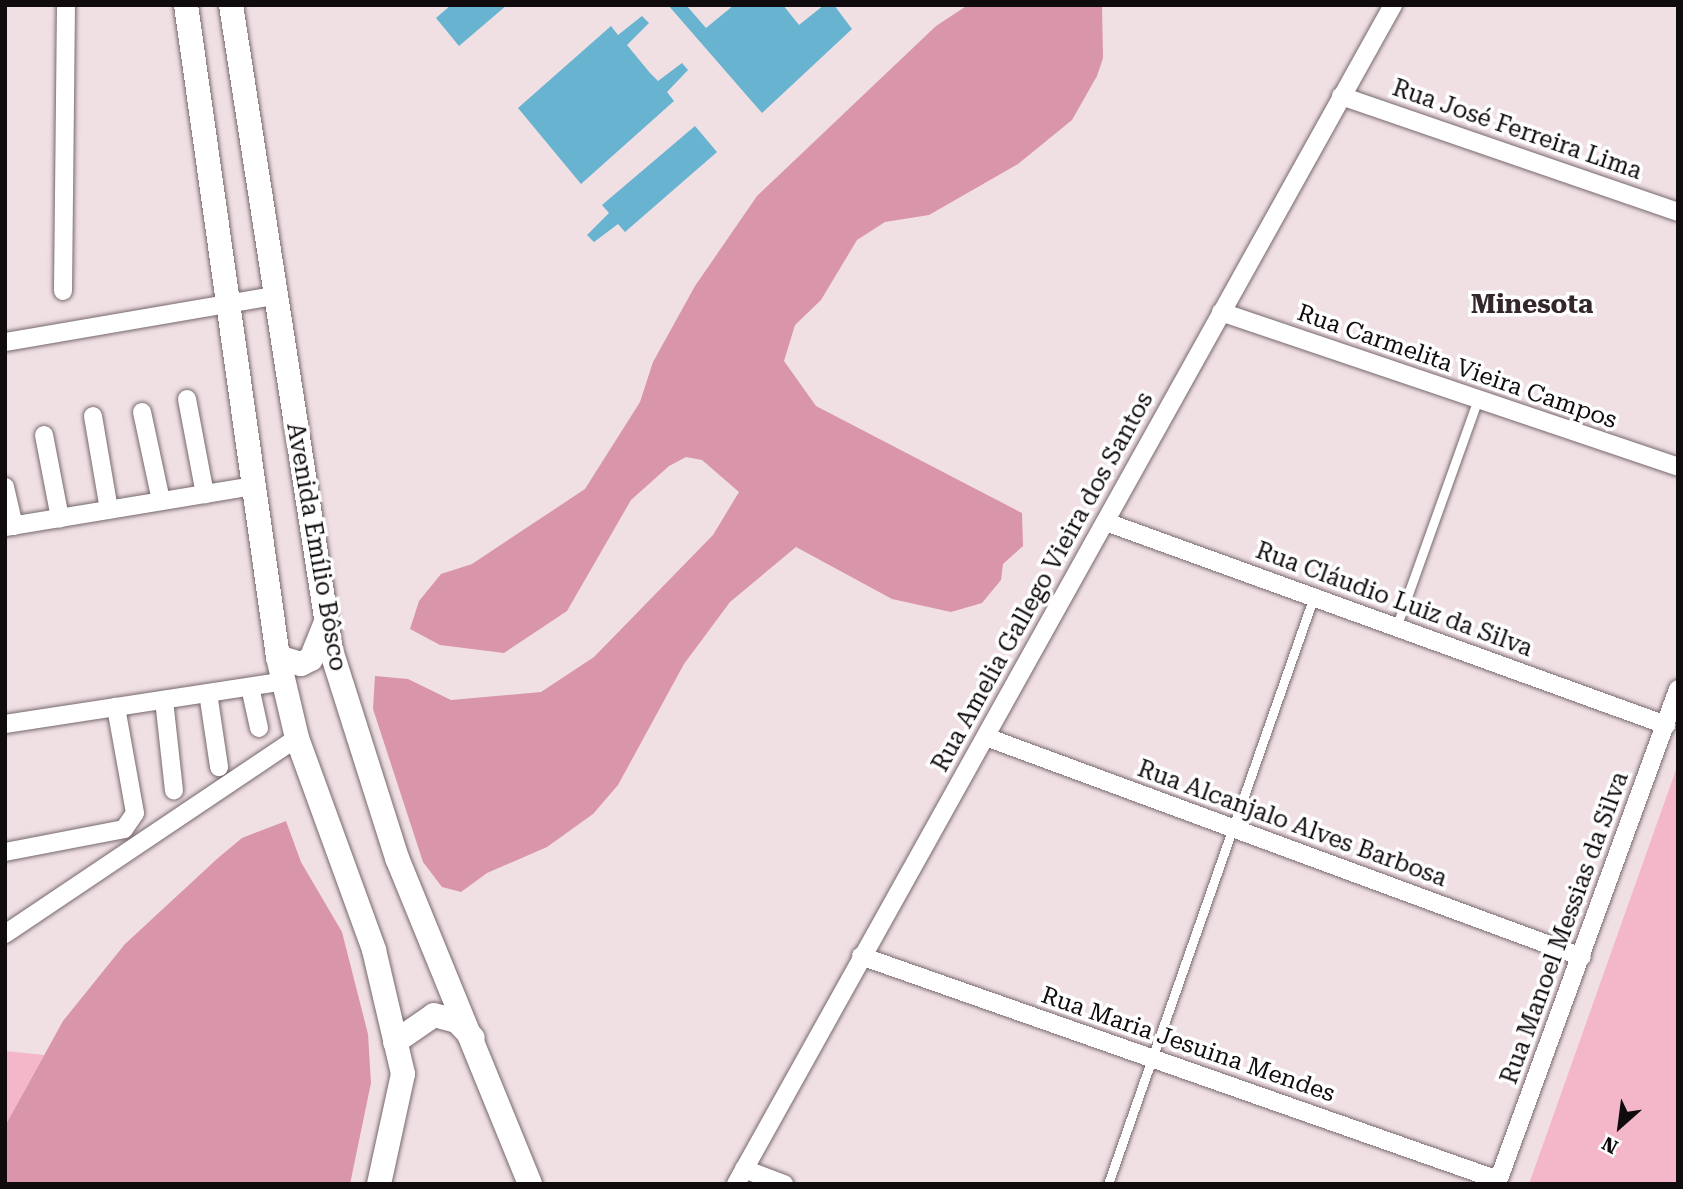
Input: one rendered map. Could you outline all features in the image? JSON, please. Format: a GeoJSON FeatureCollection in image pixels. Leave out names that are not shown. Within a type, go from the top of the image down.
{"type":"FeatureCollection","features":[{"type":"Feature","properties":{"kind":"main road","name":"Avenida Emílio Bôsco"},"geometry":{"type":"LineString","coordinates":[[186,5],[278,657],[297,738],[374,950],[403,1074],[379,1184]]}},
{"type":"Feature","properties":{"kind":"main road","name":"Avenida Emílio Bôsco"},"geometry":{"type":"LineString","coordinates":[[231,5],[325,625],[402,868],[475,1042],[530,1184]]}},
{"type":"Feature","properties":{"kind":"main road"},"geometry":{"type":"LineString","coordinates":[[278,657],[301,664],[311,659],[325,625]]}},
{"type":"Feature","properties":{"kind":"main road"},"geometry":{"type":"LineString","coordinates":[[395,1042],[434,1015],[457,1021],[475,1042]]}},
{"type":"Feature","properties":{"kind":"street"},"geometry":{"type":"LineString","coordinates":[[64,291],[66,5]]}},
{"type":"Feature","properties":{"kind":"street","name":"Rua Amelia Gallego Vieira dos Santos"},"geometry":{"type":"LineString","coordinates":[[740,1177],[860,956],[986,737],[1393,5]]}},
{"type":"Feature","properties":{"kind":"street","name":"Rua José Ferreira Lima"},"geometry":{"type":"LineString","coordinates":[[1341,96],[1678,212]]}},
{"type":"Feature","properties":{"kind":"street"},"geometry":{"type":"LineString","coordinates":[[5,342],[228,306],[274,296]]}},
{"type":"Feature","properties":{"kind":"street","name":"Rua Carmelita Vieira Campos"},"geometry":{"type":"LineString","coordinates":[[1222,312],[1477,401],[1678,467]]}},
{"type":"Feature","properties":{"kind":"street"},"geometry":{"type":"LineString","coordinates":[[187,398],[205,494]]}},
{"type":"Feature","properties":{"kind":"street"},"geometry":{"type":"LineString","coordinates":[[142,412],[160,501]]}},
{"type":"Feature","properties":{"kind":"street"},"geometry":{"type":"LineString","coordinates":[[93,416],[109,510]]}},
{"type":"Feature","properties":{"kind":"street"},"geometry":{"type":"LineString","coordinates":[[44,435],[60,518]]}},
{"type":"Feature","properties":{"kind":"street"},"geometry":{"type":"LineString","coordinates":[[5,486],[10,527],[253,486]]}},
{"type":"Feature","properties":{"kind":"street","name":"Rua Cláudio Luiz da Silva"},"geometry":{"type":"LineString","coordinates":[[1106,522],[1666,725]]}},
{"type":"Feature","properties":{"kind":"street"},"geometry":{"type":"LineString","coordinates":[[5,724],[285,681]]}},
{"type":"Feature","properties":{"kind":"street"},"geometry":{"type":"LineString","coordinates":[[250,687],[259,728]]}},
{"type":"Feature","properties":{"kind":"street","name":"Rua Manoel Messias da Silva"},"geometry":{"type":"LineString","coordinates":[[1498,1182],[1678,689]]}},
{"type":"Feature","properties":{"kind":"street"},"geometry":{"type":"LineString","coordinates":[[208,693],[219,767]]}},
{"type":"Feature","properties":{"kind":"street"},"geometry":{"type":"LineString","coordinates":[[164,700],[174,790]]}},
{"type":"Feature","properties":{"kind":"street"},"geometry":{"type":"LineString","coordinates":[[5,852],[124,829],[135,813],[116,707]]}},
{"type":"Feature","properties":{"kind":"street","name":"Rua Alcanjalo Alves Barbosa"},"geometry":{"type":"LineString","coordinates":[[986,737],[1582,957]]}},
{"type":"Feature","properties":{"kind":"street"},"geometry":{"type":"LineString","coordinates":[[5,934],[297,738]]}},
{"type":"Feature","properties":{"kind":"street","name":"Rua Maria Jesuina Mendes"},"geometry":{"type":"LineString","coordinates":[[860,956],[1498,1182]]}},
{"type":"Feature","properties":{"kind":"street"},"geometry":{"type":"LineString","coordinates":[[740,1177],[784,1184]]}},
{"type":"Feature","properties":{"kind":"lane"},"geometry":{"type":"LineString","coordinates":[[1396,625],[1477,401]]}},
{"type":"Feature","properties":{"kind":"lane"},"geometry":{"type":"LineString","coordinates":[[1108,1184],[1235,829],[1314,596]]}},
{"type":"Feature","properties":{"kind":"shaded area"},"geometry":{"type":"Polygon","coordinates":[[[968,5],[1102,5],[1103,58],[1097,76],[1072,120],[1018,164],[929,215],[885,222],[857,240],[821,300],[795,325],[784,361],[816,406],[1022,513],[1023,546],[1003,564],[1001,580],[982,603],[951,612],[892,599],[796,547],[730,602],[684,664],[618,785],[593,814],[547,847],[487,873],[461,892],[442,887],[423,862],[373,709],[375,676],[408,679],[451,700],[541,692],[594,657],[713,535],[739,492],[702,460],[686,457],[669,466],[631,500],[567,611],[504,653],[440,645],[410,629],[419,601],[441,574],[472,564],[585,489],[640,402],[653,362],[695,286],[757,196],[936,26],[968,5]]]}},
{"type":"Feature","properties":{"kind":"shaded area"},"geometry":{"type":"Polygon","coordinates":[[[1678,764],[1678,1184],[1529,1184],[1678,764]]]}},
{"type":"Feature","properties":{"kind":"shaded area"},"geometry":{"type":"Polygon","coordinates":[[[286,821],[301,862],[342,932],[368,1034],[371,1083],[350,1184],[5,1184],[5,1126],[63,1021],[125,944],[218,858],[242,838],[286,821]]]}},
{"type":"Feature","properties":{"kind":"shaded area"},"geometry":{"type":"Polygon","coordinates":[[[5,1051],[44,1055],[5,1126],[5,1051]]]}},
{"type":"Feature","properties":{"kind":"building"},"geometry":{"type":"Polygon","coordinates":[[[451,5],[507,5],[459,46],[436,18],[451,5]]]}},
{"type":"Feature","properties":{"kind":"building"},"geometry":{"type":"Polygon","coordinates":[[[668,5],[686,5],[706,28],[734,5],[783,5],[799,25],[824,5],[834,5],[852,29],[762,113],[668,5]]]}},
{"type":"Feature","properties":{"kind":"building"},"geometry":{"type":"Polygon","coordinates":[[[642,16],[649,23],[627,45],[650,73],[658,81],[682,63],[688,70],[667,92],[674,101],[581,184],[518,108],[611,26],[618,35],[642,16]]]}},
{"type":"Feature","properties":{"kind":"building"},"geometry":{"type":"Polygon","coordinates":[[[695,126],[717,152],[625,232],[618,224],[594,242],[587,235],[609,213],[602,205],[695,126]]]}},
{"type":"Feature","properties":{"kind":"district","name":"Minesota"},"geometry":{"type":"Point","coordinates":[1532,305]}}]}
